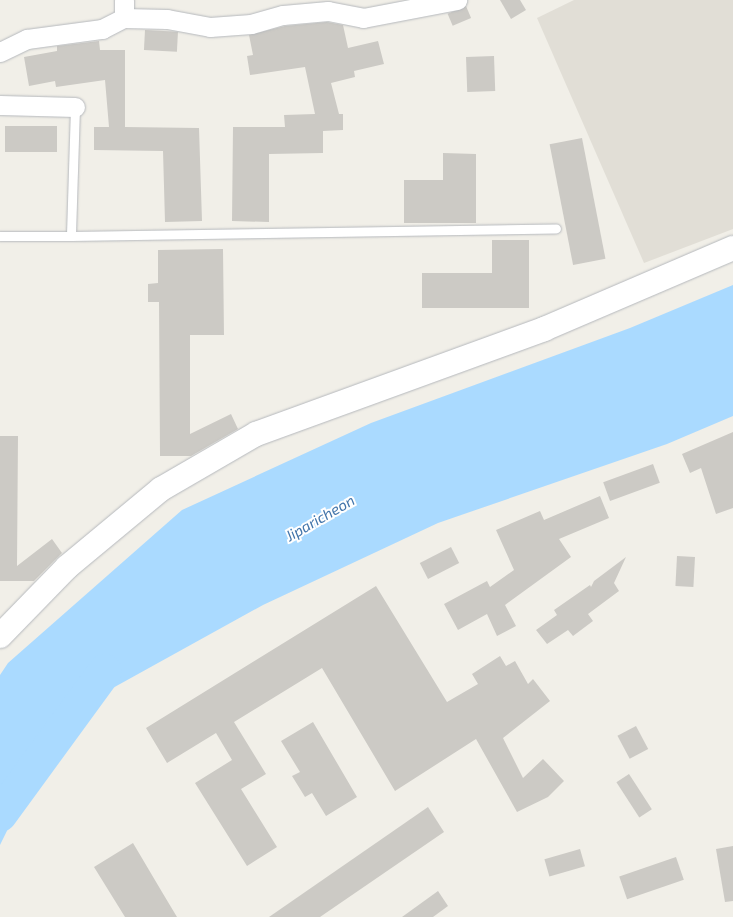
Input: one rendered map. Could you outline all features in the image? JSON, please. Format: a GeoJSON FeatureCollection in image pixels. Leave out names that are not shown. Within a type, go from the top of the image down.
{"type":"FeatureCollection","features":[{"type":"Feature","properties":{"kind":"street"},"geometry":{"type":"LineString","coordinates":[[0,52],[27,39],[102,29],[124,9],[210,27],[250,24],[283,15],[328,11],[363,18],[457,0]]}},
{"type":"Feature","properties":{"kind":"street"},"geometry":{"type":"LineString","coordinates":[[0,105],[75,107]]}},
{"type":"Feature","properties":{"kind":"street"},"geometry":{"type":"LineString","coordinates":[[0,636],[66,567],[161,489],[256,434],[544,329],[733,248]]}},
{"type":"Feature","properties":{"kind":"lane"},"geometry":{"type":"LineString","coordinates":[[71,236],[75,107]]}},
{"type":"Feature","properties":{"kind":"lane"},"geometry":{"type":"LineString","coordinates":[[0,236],[556,228]]}},
{"type":"Feature","properties":{"kind":"shaded area"},"geometry":{"type":"Polygon","coordinates":[[[574,0],[733,0],[733,229],[644,263],[537,18],[574,0]]]}},
{"type":"Feature","properties":{"kind":"water"},"geometry":{"type":"Polygon","coordinates":[[[733,285],[733,416],[667,444],[438,523],[263,605],[64,715],[0,845],[0,675],[8,663],[182,510],[371,423],[630,328],[733,285]]]}},
{"type":"Feature","properties":{"kind":"building"},"geometry":{"type":"Polygon","coordinates":[[[500,0],[520,0],[526,10],[511,19],[500,0]]]}},
{"type":"Feature","properties":{"kind":"building"},"geometry":{"type":"Polygon","coordinates":[[[466,6],[471,18],[453,26],[448,14],[466,6]]]}},
{"type":"Feature","properties":{"kind":"building"},"geometry":{"type":"Polygon","coordinates":[[[327,22],[343,25],[348,48],[378,41],[384,64],[354,71],[355,77],[331,83],[339,114],[343,114],[343,130],[323,131],[323,153],[269,154],[269,222],[232,221],[233,127],[285,127],[284,115],[315,114],[305,67],[250,75],[247,56],[253,55],[249,35],[285,26],[327,22]]]}},
{"type":"Feature","properties":{"kind":"building"},"geometry":{"type":"Polygon","coordinates":[[[145,30],[178,32],[177,52],[144,50],[145,30]]]}},
{"type":"Feature","properties":{"kind":"building"},"geometry":{"type":"Polygon","coordinates":[[[99,41],[100,50],[125,50],[125,127],[199,128],[202,221],[165,222],[163,151],[94,150],[94,127],[109,127],[105,80],[56,87],[55,81],[29,86],[24,57],[57,51],[57,46],[99,41]]]}},
{"type":"Feature","properties":{"kind":"building"},"geometry":{"type":"Polygon","coordinates":[[[494,56],[495,91],[467,92],[466,57],[494,56]]]}},
{"type":"Feature","properties":{"kind":"building"},"geometry":{"type":"Polygon","coordinates":[[[5,126],[57,126],[57,152],[5,152],[5,126]]]}},
{"type":"Feature","properties":{"kind":"building"},"geometry":{"type":"Polygon","coordinates":[[[582,138],[605,259],[573,265],[550,144],[582,138]]]}},
{"type":"Feature","properties":{"kind":"building"},"geometry":{"type":"Polygon","coordinates":[[[443,153],[476,154],[476,223],[404,223],[404,180],[443,180],[443,153]]]}},
{"type":"Feature","properties":{"kind":"building"},"geometry":{"type":"Polygon","coordinates":[[[492,240],[529,240],[529,308],[422,308],[422,273],[492,273],[492,240]]]}},
{"type":"Feature","properties":{"kind":"building"},"geometry":{"type":"Polygon","coordinates":[[[223,249],[224,335],[190,335],[190,434],[231,414],[238,429],[191,456],[160,456],[159,302],[148,302],[148,284],[158,283],[158,250],[223,249]]]}},
{"type":"Feature","properties":{"kind":"building"},"geometry":{"type":"Polygon","coordinates":[[[733,432],[733,508],[716,514],[701,468],[690,473],[682,454],[733,432]]]}},
{"type":"Feature","properties":{"kind":"building"},"geometry":{"type":"Polygon","coordinates":[[[0,436],[18,436],[17,566],[52,539],[62,553],[34,581],[0,581],[0,436]]]}},
{"type":"Feature","properties":{"kind":"building"},"geometry":{"type":"Polygon","coordinates":[[[653,464],[660,483],[610,501],[603,482],[653,464]]]}},
{"type":"Feature","properties":{"kind":"building"},"geometry":{"type":"Polygon","coordinates":[[[600,496],[609,518],[559,539],[571,557],[505,605],[516,626],[497,636],[487,614],[458,630],[444,604],[487,581],[490,587],[514,570],[496,530],[540,511],[544,520],[600,496]]]}},
{"type":"Feature","properties":{"kind":"building"},"geometry":{"type":"Polygon","coordinates":[[[451,547],[459,563],[428,579],[420,563],[451,547]]]}},
{"type":"Feature","properties":{"kind":"building"},"geometry":{"type":"Polygon","coordinates":[[[677,556],[695,557],[693,587],[675,586],[677,556]]]}},
{"type":"Feature","properties":{"kind":"building"},"geometry":{"type":"Polygon","coordinates":[[[626,557],[614,583],[619,591],[588,614],[593,621],[573,636],[568,630],[547,644],[536,630],[557,615],[554,610],[590,585],[591,587],[594,581],[626,557]]]}},
{"type":"Feature","properties":{"kind":"building"},"geometry":{"type":"Polygon","coordinates":[[[376,586],[447,702],[478,684],[472,674],[500,656],[506,666],[515,661],[528,684],[533,679],[550,701],[503,738],[523,778],[543,759],[564,781],[548,797],[517,812],[476,739],[395,791],[322,668],[234,722],[266,774],[241,789],[277,847],[247,866],[195,783],[232,760],[216,733],[167,763],[146,728],[376,586]]]}},
{"type":"Feature","properties":{"kind":"building"},"geometry":{"type":"Polygon","coordinates":[[[313,722],[357,797],[326,816],[312,793],[305,797],[292,776],[300,772],[281,741],[313,722]]]}},
{"type":"Feature","properties":{"kind":"building"},"geometry":{"type":"Polygon","coordinates":[[[636,726],[648,749],[630,759],[617,736],[636,726]]]}},
{"type":"Feature","properties":{"kind":"building"},"geometry":{"type":"Polygon","coordinates":[[[629,774],[652,809],[639,817],[616,782],[629,774]]]}},
{"type":"Feature","properties":{"kind":"building"},"geometry":{"type":"Polygon","coordinates":[[[428,807],[444,832],[320,917],[269,917],[428,807]]]}},
{"type":"Feature","properties":{"kind":"building"},"geometry":{"type":"Polygon","coordinates":[[[133,843],[177,917],[125,917],[94,867],[133,843]]]}},
{"type":"Feature","properties":{"kind":"building"},"geometry":{"type":"Polygon","coordinates":[[[733,846],[733,901],[725,902],[716,849],[733,846]]]}},
{"type":"Feature","properties":{"kind":"building"},"geometry":{"type":"Polygon","coordinates":[[[580,849],[585,866],[549,877],[544,859],[580,849]]]}},
{"type":"Feature","properties":{"kind":"building"},"geometry":{"type":"Polygon","coordinates":[[[676,857],[684,880],[627,899],[619,877],[676,857]]]}},
{"type":"Feature","properties":{"kind":"building"},"geometry":{"type":"Polygon","coordinates":[[[438,891],[448,906],[433,917],[402,917],[438,891]]]}},
{"type":"Feature","properties":{"kind":"waterway","name":"Jiparicheon"},"geometry":{"type":"LineString","coordinates":[[0,815],[105,671]]}}]}
